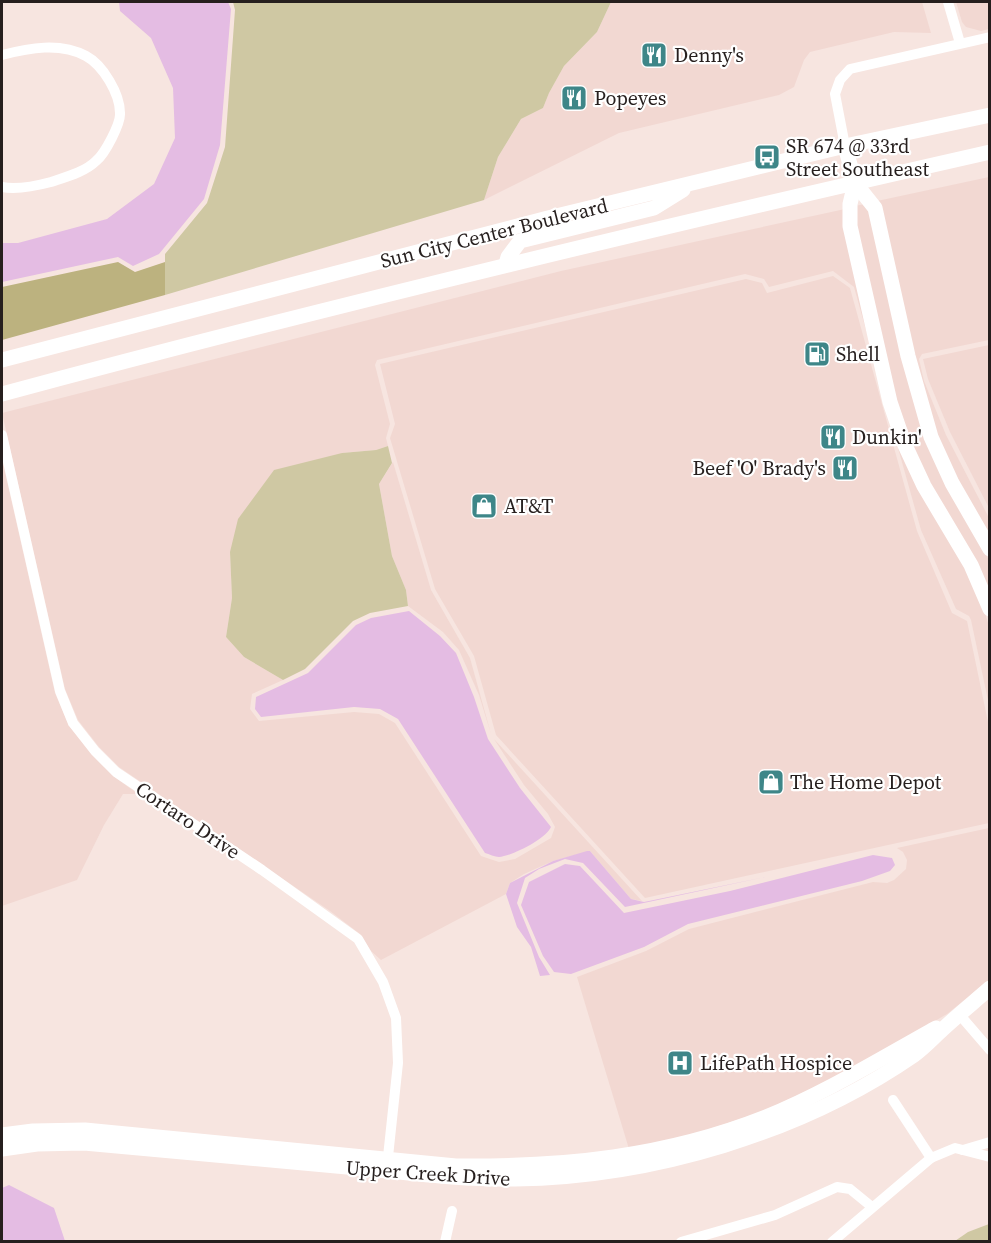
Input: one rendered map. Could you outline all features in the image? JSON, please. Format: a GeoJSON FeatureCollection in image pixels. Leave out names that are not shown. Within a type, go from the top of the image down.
{"type":"FeatureCollection","features":[{"type":"Feature","properties":{"kind":"street"},"geometry":{"type":"LineString","coordinates":[[948,2],[960,43]]}},
{"type":"Feature","properties":{"kind":"street"},"geometry":{"type":"LineString","coordinates":[[990,37],[850,69],[840,80],[835,94],[855,183],[875,208],[908,356],[931,437],[952,483],[990,549]]}},
{"type":"Feature","properties":{"kind":"street"},"geometry":{"type":"LineString","coordinates":[[2,55],[30,48],[58,48],[87,56],[112,81],[121,114],[107,148],[95,162],[68,177],[36,186],[2,187]]}},
{"type":"Feature","properties":{"kind":"street","name":"Sun City Center Boulevard"},"geometry":{"type":"LineString","coordinates":[[2,360],[491,233],[845,146],[990,115]]}},
{"type":"Feature","properties":{"kind":"street","name":"Sun City Center Boulevard"},"geometry":{"type":"LineString","coordinates":[[2,394],[506,264],[990,152]]}},
{"type":"Feature","properties":{"kind":"street"},"geometry":{"type":"LineString","coordinates":[[506,264],[507,257],[520,241],[654,208],[693,183]]}},
{"type":"Feature","properties":{"kind":"street"},"geometry":{"type":"LineString","coordinates":[[855,183],[850,204],[850,226],[890,402],[904,443],[924,486],[970,565],[990,609]]}},
{"type":"Feature","properties":{"kind":"street","name":"Cortaro Drive"},"geometry":{"type":"LineString","coordinates":[[2,435],[60,691],[74,723],[95,751],[116,772],[262,870],[358,939],[384,982],[396,1018],[398,1063],[387,1165]]}},
{"type":"Feature","properties":{"kind":"street","name":"Upper Creek Drive"},"geometry":{"type":"LineString","coordinates":[[2,1135],[33,1131],[85,1130],[387,1165],[453,1178],[562,1177],[613,1171],[703,1152],[771,1129],[858,1089],[916,1054],[990,988]]}},
{"type":"Feature","properties":{"kind":"street"},"geometry":{"type":"LineString","coordinates":[[959,1014],[990,1050]]}},
{"type":"Feature","properties":{"kind":"street"},"geometry":{"type":"LineString","coordinates":[[893,1100],[931,1158]]}},
{"type":"Feature","properties":{"kind":"street","name":"Upper Creek Drive"},"geometry":{"type":"LineString","coordinates":[[2,1149],[37,1144],[84,1143],[387,1165]]}},
{"type":"Feature","properties":{"kind":"street"},"geometry":{"type":"LineString","coordinates":[[963,1150],[990,1143]]}},
{"type":"Feature","properties":{"kind":"street"},"geometry":{"type":"LineString","coordinates":[[832,1242],[931,1158],[955,1148],[990,1157]]}},
{"type":"Feature","properties":{"kind":"street"},"geometry":{"type":"LineString","coordinates":[[681,1242],[775,1215],[837,1187],[850,1189],[872,1207]]}},
{"type":"Feature","properties":{"kind":"street"},"geometry":{"type":"LineString","coordinates":[[445,1242],[452,1211]]}},
{"type":"Feature","properties":{"kind":"shaded area"},"geometry":{"type":"Polygon","coordinates":[[[119,2],[228,2],[231,9],[220,145],[204,199],[159,254],[133,266],[118,257],[2,282],[2,243],[18,243],[107,219],[154,184],[175,138],[173,88],[151,38],[120,11],[119,2]]]}},
{"type":"Feature","properties":{"kind":"shaded area"},"geometry":{"type":"Polygon","coordinates":[[[233,2],[611,2],[597,32],[564,66],[543,108],[521,119],[498,157],[484,200],[165,295],[165,254],[207,203],[225,147],[235,10],[233,2]]]}},
{"type":"Feature","properties":{"kind":"shaded area"},"geometry":{"type":"Polygon","coordinates":[[[611,2],[922,2],[931,33],[894,32],[810,52],[804,60],[794,87],[779,95],[619,133],[484,200],[498,157],[521,119],[543,108],[564,66],[597,32],[611,2]]]}},
{"type":"Feature","properties":{"kind":"shaded area"},"geometry":{"type":"Polygon","coordinates":[[[956,2],[989,2],[989,29],[981,31],[966,27],[962,22],[956,2]]]}},
{"type":"Feature","properties":{"kind":"shaded area"},"geometry":{"type":"Polygon","coordinates":[[[989,177],[989,340],[922,354],[919,359],[924,381],[946,435],[989,518],[989,537],[936,435],[913,355],[877,201],[989,177]]]}},
{"type":"Feature","properties":{"kind":"shaded area"},"geometry":{"type":"Polygon","coordinates":[[[865,204],[871,210],[903,357],[989,561],[989,595],[928,484],[895,401],[855,226],[855,206],[865,204]]]}},
{"type":"Feature","properties":{"kind":"shaded area"},"geometry":{"type":"Polygon","coordinates":[[[845,209],[880,380],[854,287],[833,271],[769,287],[764,279],[745,274],[377,360],[375,365],[390,424],[386,438],[388,446],[376,450],[342,453],[230,552],[232,598],[226,637],[244,657],[283,680],[252,694],[250,709],[259,721],[354,712],[379,714],[395,723],[481,856],[499,862],[515,859],[551,838],[555,827],[494,739],[642,901],[631,899],[590,851],[553,861],[524,874],[510,883],[506,894],[381,960],[371,951],[360,934],[330,911],[119,767],[99,747],[78,720],[65,689],[2,413],[561,271],[845,209]]]}},
{"type":"Feature","properties":{"kind":"shaded area"},"geometry":{"type":"Polygon","coordinates":[[[118,262],[135,272],[165,262],[165,295],[2,340],[2,287],[118,262]]]}},
{"type":"Feature","properties":{"kind":"shaded area"},"geometry":{"type":"Polygon","coordinates":[[[833,276],[850,288],[917,531],[952,613],[967,621],[989,727],[989,823],[645,898],[496,735],[474,656],[435,589],[390,438],[395,424],[380,364],[746,279],[762,283],[767,293],[833,276]]]}},
{"type":"Feature","properties":{"kind":"shaded area"},"geometry":{"type":"Polygon","coordinates":[[[990,345],[989,508],[950,432],[928,379],[923,359],[990,345]]]}},
{"type":"Feature","properties":{"kind":"shaded area"},"geometry":{"type":"Polygon","coordinates":[[[891,423],[966,568],[984,610],[989,626],[989,705],[971,620],[969,616],[956,609],[921,530],[891,423]]]}},
{"type":"Feature","properties":{"kind":"shaded area"},"geometry":{"type":"Polygon","coordinates":[[[388,446],[392,463],[379,484],[392,556],[406,590],[408,606],[370,613],[353,621],[305,669],[283,680],[244,657],[226,637],[232,598],[230,552],[238,519],[274,470],[342,453],[376,450],[388,446]]]}},
{"type":"Feature","properties":{"kind":"shaded area"},"geometry":{"type":"Polygon","coordinates":[[[2,459],[55,693],[69,726],[113,776],[138,794],[123,794],[104,825],[77,880],[2,906],[2,459]]]}},
{"type":"Feature","properties":{"kind":"shaded area"},"geometry":{"type":"Polygon","coordinates":[[[393,462],[431,590],[470,658],[491,734],[479,695],[459,650],[443,632],[408,606],[406,590],[392,556],[379,484],[393,462]]]}},
{"type":"Feature","properties":{"kind":"shaded area"},"geometry":{"type":"Polygon","coordinates":[[[409,611],[440,636],[456,653],[488,739],[520,788],[551,827],[536,842],[505,856],[499,857],[485,853],[398,719],[380,709],[354,707],[261,717],[255,709],[256,697],[308,673],[356,625],[371,618],[409,611]]]}},
{"type":"Feature","properties":{"kind":"shaded area"},"geometry":{"type":"Polygon","coordinates":[[[989,828],[989,980],[947,1014],[847,1072],[764,1111],[698,1133],[629,1149],[577,977],[646,951],[689,929],[873,882],[887,883],[906,869],[907,860],[903,852],[897,848],[989,828]]]}},
{"type":"Feature","properties":{"kind":"shaded area"},"geometry":{"type":"Polygon","coordinates":[[[590,851],[631,899],[644,902],[765,877],[625,907],[583,863],[565,859],[539,869],[525,878],[517,903],[539,957],[550,975],[540,976],[531,947],[517,927],[506,894],[510,883],[553,861],[590,851]]]}},
{"type":"Feature","properties":{"kind":"shaded area"},"geometry":{"type":"Polygon","coordinates":[[[873,855],[892,858],[895,865],[890,871],[862,881],[688,924],[644,947],[571,974],[554,972],[543,956],[521,905],[529,882],[565,864],[580,866],[624,913],[730,891],[873,855]]]}},
{"type":"Feature","properties":{"kind":"shaded area"},"geometry":{"type":"Polygon","coordinates":[[[9,1185],[54,1208],[65,1241],[2,1241],[2,1188],[9,1185]]]}},
{"type":"Feature","properties":{"kind":"shaded area"},"geometry":{"type":"Polygon","coordinates":[[[989,1224],[989,1241],[955,1241],[968,1232],[989,1224]]]}},
{"type":"Feature","properties":{"kind":"place","name":"Denny's"},"geometry":{"type":"Point","coordinates":[654,55]}},
{"type":"Feature","properties":{"kind":"place","name":"Popeyes"},"geometry":{"type":"Point","coordinates":[574,98]}},
{"type":"Feature","properties":{"kind":"place","name":"SR 674 @ 33rd Street Southeast"},"geometry":{"type":"Point","coordinates":[767,157]}},
{"type":"Feature","properties":{"kind":"place","name":"Shell"},"geometry":{"type":"Point","coordinates":[817,354]}},
{"type":"Feature","properties":{"kind":"place","name":"Dunkin'"},"geometry":{"type":"Point","coordinates":[833,437]}},
{"type":"Feature","properties":{"kind":"place","name":"Beef 'O' Brady's"},"geometry":{"type":"Point","coordinates":[845,468]}},
{"type":"Feature","properties":{"kind":"place","name":"AT&T"},"geometry":{"type":"Point","coordinates":[484,506]}},
{"type":"Feature","properties":{"kind":"place","name":"The Home Depot"},"geometry":{"type":"Point","coordinates":[771,782]}},
{"type":"Feature","properties":{"kind":"place","name":"LifePath Hospice"},"geometry":{"type":"Point","coordinates":[680,1063]}}]}
